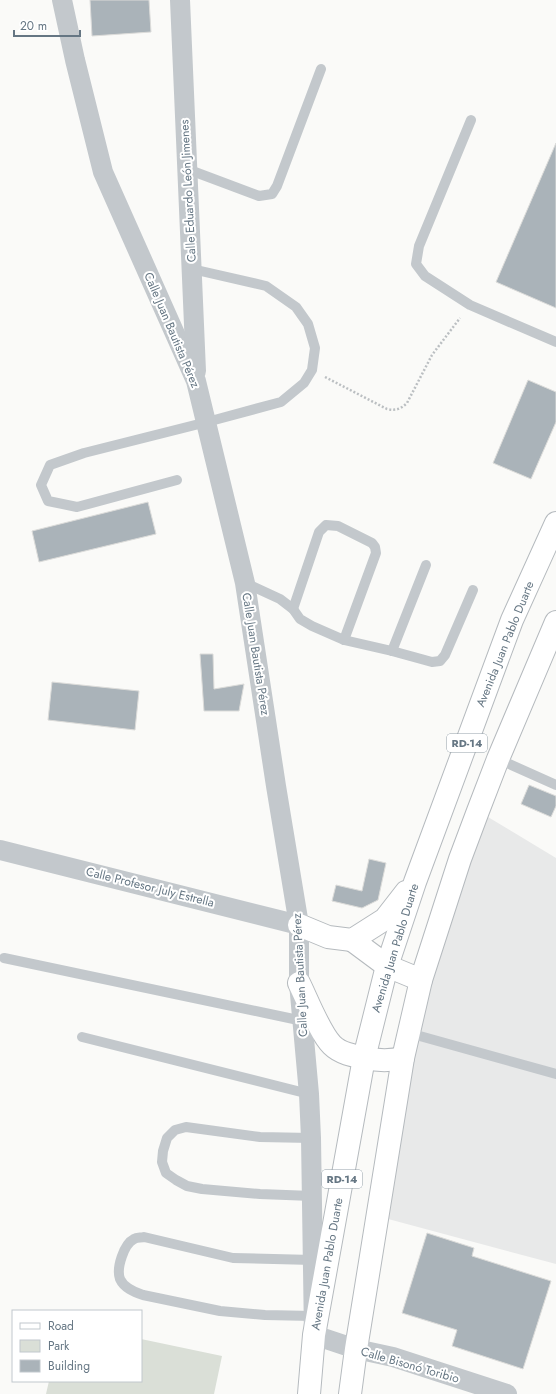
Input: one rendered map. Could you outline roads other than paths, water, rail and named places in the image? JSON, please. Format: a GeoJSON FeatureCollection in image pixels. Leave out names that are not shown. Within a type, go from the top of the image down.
{"type":"FeatureCollection","features":[{"type":"Feature","properties":{"kind":"main road","name":"Avenida Juan Pablo Duarte"},"geometry":{"type":"LineString","coordinates":[[309,1394],[314,1326],[364,1058],[387,966],[415,882],[512,620],[556,523]]}},
{"type":"Feature","properties":{"kind":"main road","name":"RD-14"},"geometry":{"type":"LineString","coordinates":[[350,1394],[403,1058],[421,980],[460,859],[498,759],[554,633]]}},
{"type":"Feature","properties":{"kind":"main road"},"geometry":{"type":"LineString","coordinates":[[352,940],[385,918],[415,882]]}},
{"type":"Feature","properties":{"kind":"main road"},"geometry":{"type":"LineString","coordinates":[[299,925],[328,937],[352,940],[387,966],[421,980]]}},
{"type":"Feature","properties":{"kind":"main road"},"geometry":{"type":"LineString","coordinates":[[299,983],[323,1032],[333,1046],[347,1054],[364,1058],[386,1061],[403,1058]]}},
{"type":"Feature","properties":{"kind":"street","name":"Calle Juan Bautista Pérez"},"geometry":{"type":"LineString","coordinates":[[62,0],[75,60],[103,172],[196,381],[245,583],[299,925],[299,983],[309,1094],[311,1138],[314,1326]]}},
{"type":"Feature","properties":{"kind":"street","name":"Calle Eduardo León Jimenes"},"geometry":{"type":"LineString","coordinates":[[180,0],[196,381]]}},
{"type":"Feature","properties":{"kind":"street","name":"Calle Profesor July Estrella"},"geometry":{"type":"LineString","coordinates":[[0,850],[299,925]]}},
{"type":"Feature","properties":{"kind":"street","name":"Calle Bisonó Toribio"},"geometry":{"type":"LineString","coordinates":[[314,1326],[356,1349],[393,1357],[507,1394]]}},
{"type":"Feature","properties":{"kind":"lane"},"geometry":{"type":"LineString","coordinates":[[187,169],[259,196],[272,194],[277,186],[321,69]]}},
{"type":"Feature","properties":{"kind":"lane"},"geometry":{"type":"LineString","coordinates":[[471,120],[418,246],[416,264],[425,276],[470,306],[556,342]]}},
{"type":"Feature","properties":{"kind":"lane"},"geometry":{"type":"LineString","coordinates":[[177,480],[77,506],[48,502],[41,485],[50,465],[84,453],[281,402],[304,383],[312,370],[315,348],[308,324],[296,307],[266,286],[192,269]]}},
{"type":"Feature","properties":{"kind":"lane"},"geometry":{"type":"LineString","coordinates":[[293,609],[319,532],[326,525],[338,526],[372,543],[375,547],[376,553],[344,640]]}},
{"type":"Feature","properties":{"kind":"lane"},"geometry":{"type":"LineString","coordinates":[[392,651],[426,565]]}},
{"type":"Feature","properties":{"kind":"lane"},"geometry":{"type":"LineString","coordinates":[[245,583],[280,599],[293,609],[300,619],[312,626],[344,640],[432,662],[440,661],[445,655],[473,590]]}},
{"type":"Feature","properties":{"kind":"lane"},"geometry":{"type":"LineString","coordinates":[[498,759],[556,785]]}},
{"type":"Feature","properties":{"kind":"lane"},"geometry":{"type":"LineString","coordinates":[[4,958],[303,1021]]}},
{"type":"Feature","properties":{"kind":"lane"},"geometry":{"type":"LineString","coordinates":[[409,1033],[556,1074]]}},
{"type":"Feature","properties":{"kind":"lane"},"geometry":{"type":"LineString","coordinates":[[82,1037],[309,1094]]}},
{"type":"Feature","properties":{"kind":"lane"},"geometry":{"type":"LineString","coordinates":[[311,1138],[260,1137],[186,1126],[175,1130],[167,1138],[162,1151],[162,1162],[166,1173],[182,1183],[194,1187],[260,1194],[312,1196]]}},
{"type":"Feature","properties":{"kind":"lane"},"geometry":{"type":"LineString","coordinates":[[313,1260],[233,1258],[202,1252],[144,1237],[134,1238],[127,1244],[119,1268],[120,1278],[126,1287],[143,1295],[220,1311],[265,1315],[314,1326]]}}]}
